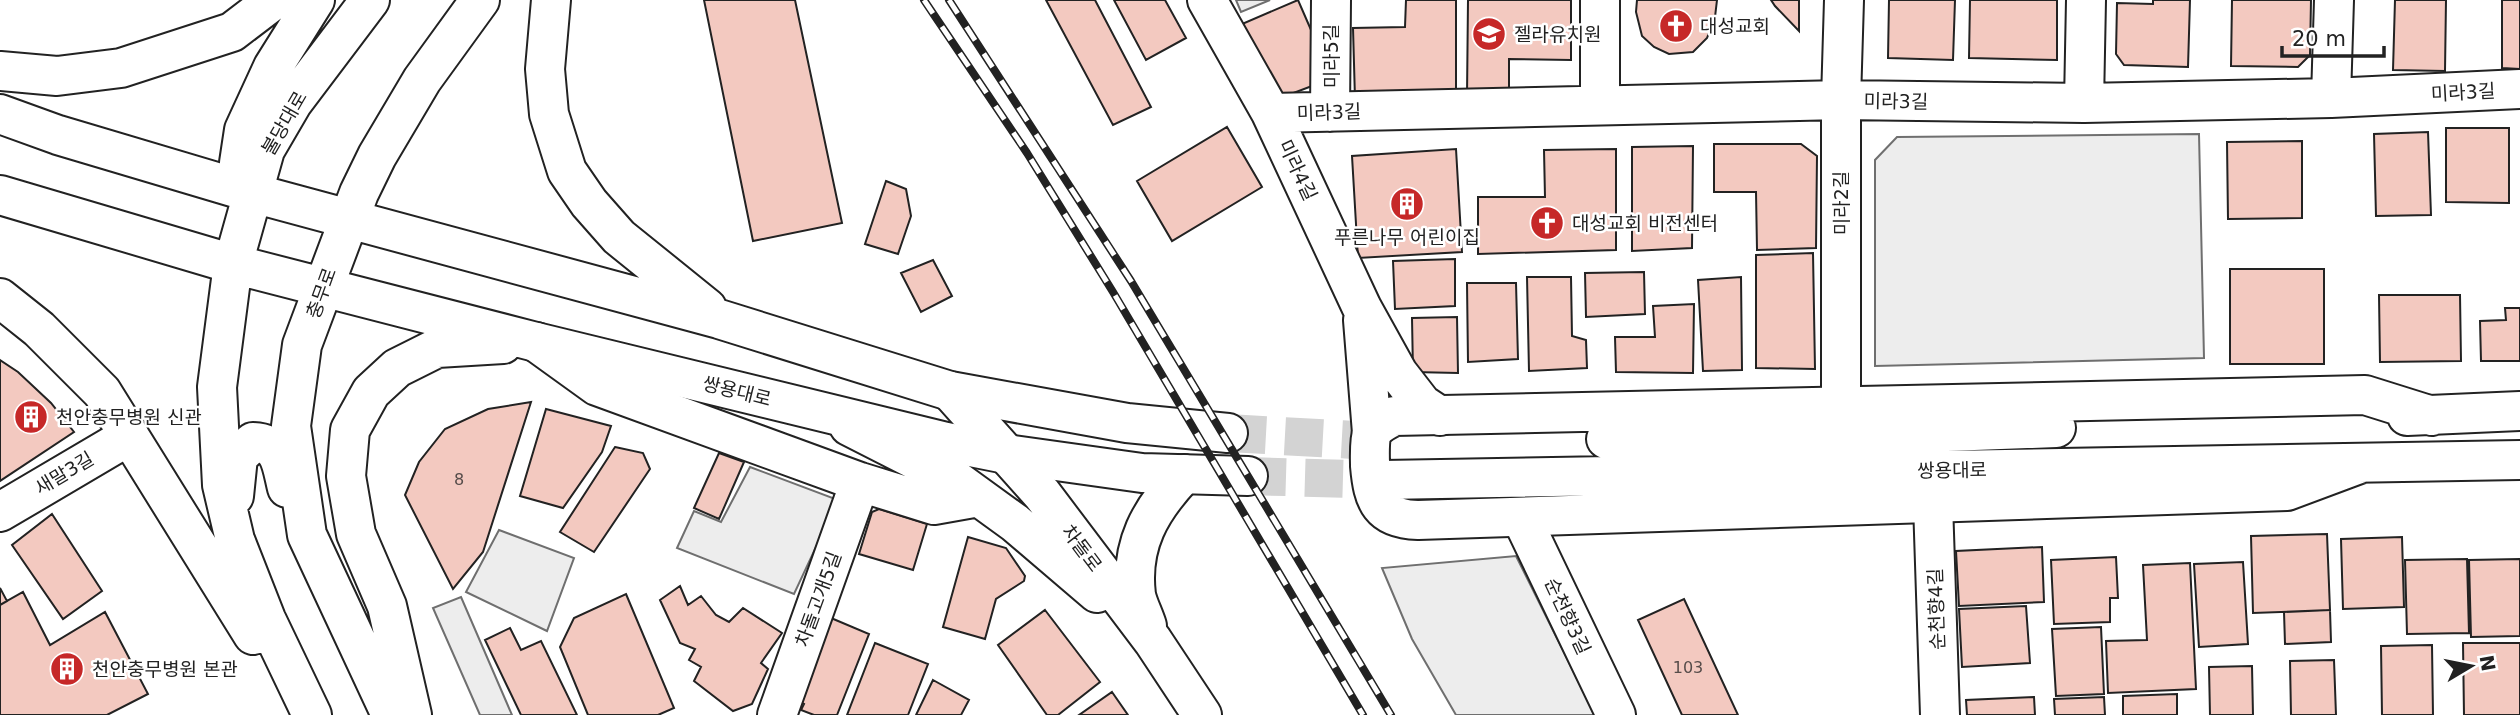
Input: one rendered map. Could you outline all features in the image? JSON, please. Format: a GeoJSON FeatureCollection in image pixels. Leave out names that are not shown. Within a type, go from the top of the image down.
{"type":"FeatureCollection","features":[{"type":"Feature","properties":{"kind":"main road"},"geometry":{"type":"LineString","coordinates":[[0,71],[57,76],[121,68],[232,32],[274,0]]}},
{"type":"Feature","properties":{"kind":"main road"},"geometry":{"type":"LineString","coordinates":[[253,193],[239,163],[244,130],[273,66],[315,0]]}},
{"type":"Feature","properties":{"kind":"main road","name":"불당대로"},"geometry":{"type":"LineString","coordinates":[[233,264],[265,150],[293,102],[370,0]]}},
{"type":"Feature","properties":{"kind":"main road"},"geometry":{"type":"LineString","coordinates":[[350,219],[359,193],[381,150],[422,80],[480,0]]}},
{"type":"Feature","properties":{"kind":"main road"},"geometry":{"type":"LineString","coordinates":[[551,0],[545,69],[549,114],[567,171],[589,203],[619,237],[719,318]]}},
{"type":"Feature","properties":{"kind":"main road","name":"미라4길"},"geometry":{"type":"LineString","coordinates":[[1207,0],[1271,113],[1362,308],[1408,388],[1422,404],[1440,416]]}},
{"type":"Feature","properties":{"kind":"main road","name":"미라5길"},"geometry":{"type":"LineString","coordinates":[[1330,112],[1331,0]]}},
{"type":"Feature","properties":{"kind":"main road"},"geometry":{"type":"LineString","coordinates":[[1600,0],[1600,104]]}},
{"type":"Feature","properties":{"kind":"main road","name":"미라2길"},"geometry":{"type":"LineString","coordinates":[[1841,407],[1841,100],[1844,0]]}},
{"type":"Feature","properties":{"kind":"main road"},"geometry":{"type":"LineString","coordinates":[[2084,103],[2086,0]]}},
{"type":"Feature","properties":{"kind":"main road"},"geometry":{"type":"LineString","coordinates":[[2331,98],[2334,0]]}},
{"type":"Feature","properties":{"kind":"main road","name":"미라3길"},"geometry":{"type":"LineString","coordinates":[[1271,113],[1841,100],[2084,103],[2331,98],[2520,89]]}},
{"type":"Feature","properties":{"kind":"main road"},"geometry":{"type":"LineString","coordinates":[[0,114],[58,135],[253,193],[719,318],[950,391],[1127,423],[1228,433]]}},
{"type":"Feature","properties":{"kind":"main road"},"geometry":{"type":"LineString","coordinates":[[0,195],[233,264],[217,387],[222,485],[235,540],[266,619],[312,715]]}},
{"type":"Feature","properties":{"kind":"main road","name":"충무로"},"geometry":{"type":"LineString","coordinates":[[350,219],[302,345],[291,426],[307,536],[391,715]]}},
{"type":"Feature","properties":{"kind":"main road","name":"쌍용대로"},"geometry":{"type":"LineString","coordinates":[[233,264],[536,342],[1006,454],[1142,473],[1248,476]]}},
{"type":"Feature","properties":{"kind":"main road"},"geometry":{"type":"LineString","coordinates":[[0,298],[39,329],[102,392],[303,715]]}},
{"type":"Feature","properties":{"kind":"main road"},"geometry":{"type":"LineString","coordinates":[[1362,308],[1381,438]]}},
{"type":"Feature","properties":{"kind":"main road"},"geometry":{"type":"LineString","coordinates":[[412,715],[387,607],[356,534],[346,476],[350,430],[370,393],[392,372],[437,348],[536,342],[597,386],[860,482],[934,505],[979,498]]}},
{"type":"Feature","properties":{"kind":"main road","name":"차돌로"},"geometry":{"type":"LineString","coordinates":[[950,391],[1042,494],[1153,641],[1202,715]]}},
{"type":"Feature","properties":{"kind":"main road"},"geometry":{"type":"LineString","coordinates":[[2362,463],[2287,491],[1398,519],[1380,507],[1373,492],[1370,460],[1381,438],[1383,422],[1394,416],[2365,395],[2432,416]]}},
{"type":"Feature","properties":{"kind":"main road","name":"쌍용대로"},"geometry":{"type":"LineString","coordinates":[[1381,438],[1840,436],[2520,411]]}},
{"type":"Feature","properties":{"kind":"main road"},"geometry":{"type":"LineString","coordinates":[[822,412],[957,481],[1015,523],[1153,641]]}},
{"type":"Feature","properties":{"kind":"main road","name":"새말3길"},"geometry":{"type":"LineString","coordinates":[[0,512],[129,436]]}},
{"type":"Feature","properties":{"kind":"main road"},"geometry":{"type":"LineString","coordinates":[[235,540],[235,469],[238,457],[253,442],[265,443],[275,449],[307,536]]}},
{"type":"Feature","properties":{"kind":"main road","name":"쌍용대로"},"geometry":{"type":"LineString","coordinates":[[1384,480],[2520,460]]}},
{"type":"Feature","properties":{"kind":"main road"},"geometry":{"type":"LineString","coordinates":[[1153,641],[1136,597],[1137,550],[1149,518],[1184,474]]}},
{"type":"Feature","properties":{"kind":"main road","name":"차돌고개5길"},"geometry":{"type":"LineString","coordinates":[[777,715],[860,482]]}},
{"type":"Feature","properties":{"kind":"main road","name":"순천향4길"},"geometry":{"type":"LineString","coordinates":[[1933,503],[1940,715]]}},
{"type":"Feature","properties":{"kind":"main road","name":"순천향3길"},"geometry":{"type":"LineString","coordinates":[[1521,517],[1616,715]]}},
{"type":"Feature","properties":{"kind":"shaded area"},"geometry":{"type":"Polygon","coordinates":[[[1236,0],[1270,0],[1241,12],[1236,0]]]}},
{"type":"Feature","properties":{"kind":"shaded area"},"geometry":{"type":"Polygon","coordinates":[[[2199,134],[2204,358],[1875,366],[1875,160],[1897,137],[2199,134]]]}},
{"type":"Feature","properties":{"kind":"shaded area"},"geometry":{"type":"Polygon","coordinates":[[[750,467],[838,500],[794,594],[677,548],[694,511],[721,522],[750,467]]]}},
{"type":"Feature","properties":{"kind":"shaded area"},"geometry":{"type":"Polygon","coordinates":[[[499,530],[574,558],[547,631],[466,592],[499,530]]]}},
{"type":"Feature","properties":{"kind":"shaded area"},"geometry":{"type":"Polygon","coordinates":[[[1516,556],[1595,715],[1456,715],[1412,639],[1382,568],[1516,556]]]}},
{"type":"Feature","properties":{"kind":"shaded area"},"geometry":{"type":"Polygon","coordinates":[[[461,597],[512,715],[480,715],[433,608],[461,597]]]}},
{"type":"Feature","properties":{"kind":"building"},"geometry":{"type":"Polygon","coordinates":[[[704,0],[795,0],[842,223],[753,241],[704,0]]]}},
{"type":"Feature","properties":{"kind":"building"},"geometry":{"type":"Polygon","coordinates":[[[1046,0],[1095,0],[1151,107],[1113,125],[1046,0]]]}},
{"type":"Feature","properties":{"kind":"building"},"geometry":{"type":"Polygon","coordinates":[[[1114,0],[1165,0],[1186,38],[1146,60],[1114,0]]]}},
{"type":"Feature","properties":{"kind":"building"},"geometry":{"type":"Polygon","coordinates":[[[1298,0],[1318,46],[1312,86],[1275,100],[1242,24],[1298,0]]]}},
{"type":"Feature","properties":{"kind":"building"},"geometry":{"type":"Polygon","coordinates":[[[1406,0],[1456,0],[1456,98],[1355,99],[1353,28],[1405,27],[1406,0]]]}},
{"type":"Feature","properties":{"kind":"building"},"geometry":{"type":"Polygon","coordinates":[[[1468,0],[1571,0],[1571,60],[1509,59],[1509,97],[1467,96],[1468,0]]]}},
{"type":"Feature","properties":{"kind":"building","name":"대성교회"},"geometry":{"type":"Polygon","coordinates":[[[1637,0],[1717,0],[1715,17],[1707,38],[1693,52],[1669,54],[1654,47],[1642,36],[1636,12],[1637,0]]]}},
{"type":"Feature","properties":{"kind":"building","name":"대성교회"},"geometry":{"type":"Polygon","coordinates":[[[1771,0],[1799,0],[1799,31],[1775,6],[1771,0]]]}},
{"type":"Feature","properties":{"kind":"building"},"geometry":{"type":"Polygon","coordinates":[[[1889,0],[1955,0],[1953,60],[1888,58],[1889,0]]]}},
{"type":"Feature","properties":{"kind":"building"},"geometry":{"type":"Polygon","coordinates":[[[1970,0],[2057,0],[2057,60],[1969,58],[1970,0]]]}},
{"type":"Feature","properties":{"kind":"building"},"geometry":{"type":"Polygon","coordinates":[[[2153,0],[2190,0],[2188,67],[2124,65],[2116,54],[2117,3],[2153,4],[2153,0]]]}},
{"type":"Feature","properties":{"kind":"building"},"geometry":{"type":"Polygon","coordinates":[[[2232,0],[2311,0],[2310,55],[2298,67],[2231,66],[2232,0]]]}},
{"type":"Feature","properties":{"kind":"building"},"geometry":{"type":"Polygon","coordinates":[[[2395,0],[2446,0],[2445,71],[2393,70],[2395,0]]]}},
{"type":"Feature","properties":{"kind":"building"},"geometry":{"type":"Polygon","coordinates":[[[2502,0],[2520,0],[2520,69],[2502,68],[2502,0]]]}},
{"type":"Feature","properties":{"kind":"building"},"geometry":{"type":"Polygon","coordinates":[[[1227,127],[1262,187],[1172,241],[1137,181],[1227,127]]]}},
{"type":"Feature","properties":{"kind":"building"},"geometry":{"type":"Polygon","coordinates":[[[2446,128],[2509,128],[2509,203],[2446,202],[2446,128]]]}},
{"type":"Feature","properties":{"kind":"building"},"geometry":{"type":"Polygon","coordinates":[[[2428,132],[2431,215],[2376,216],[2374,134],[2428,132]]]}},
{"type":"Feature","properties":{"kind":"building"},"geometry":{"type":"Polygon","coordinates":[[[2302,141],[2302,218],[2228,219],[2227,142],[2302,141]]]}},
{"type":"Feature","properties":{"kind":"building"},"geometry":{"type":"Polygon","coordinates":[[[1714,144],[1801,144],[1817,156],[1816,248],[1757,250],[1756,192],[1714,192],[1714,144]]]}},
{"type":"Feature","properties":{"kind":"building"},"geometry":{"type":"Polygon","coordinates":[[[1693,146],[1692,248],[1632,251],[1632,147],[1693,146]]]}},
{"type":"Feature","properties":{"kind":"building","name":"푸른나무 어린이집"},"geometry":{"type":"Polygon","coordinates":[[[1456,149],[1462,252],[1358,258],[1352,156],[1456,149]]]}},
{"type":"Feature","properties":{"kind":"building","name":"대성교회 비전센터"},"geometry":{"type":"Polygon","coordinates":[[[1616,149],[1616,250],[1478,254],[1478,197],[1545,197],[1544,150],[1616,149]]]}},
{"type":"Feature","properties":{"kind":"building"},"geometry":{"type":"Polygon","coordinates":[[[886,181],[906,189],[911,216],[898,254],[865,244],[886,181]]]}},
{"type":"Feature","properties":{"kind":"building"},"geometry":{"type":"Polygon","coordinates":[[[1813,253],[1815,369],[1756,368],[1756,255],[1813,253]]]}},
{"type":"Feature","properties":{"kind":"building"},"geometry":{"type":"Polygon","coordinates":[[[1455,259],[1455,306],[1395,309],[1393,261],[1455,259]]]}},
{"type":"Feature","properties":{"kind":"building"},"geometry":{"type":"Polygon","coordinates":[[[933,260],[952,296],[921,312],[901,273],[933,260]]]}},
{"type":"Feature","properties":{"kind":"building"},"geometry":{"type":"Polygon","coordinates":[[[2230,269],[2324,269],[2324,364],[2230,364],[2230,269]]]}},
{"type":"Feature","properties":{"kind":"building"},"geometry":{"type":"Polygon","coordinates":[[[1644,272],[1645,314],[1586,317],[1585,273],[1644,272]]]}},
{"type":"Feature","properties":{"kind":"building"},"geometry":{"type":"Polygon","coordinates":[[[1527,277],[1571,277],[1572,336],[1586,340],[1587,368],[1529,371],[1527,277]]]}},
{"type":"Feature","properties":{"kind":"building"},"geometry":{"type":"Polygon","coordinates":[[[1741,277],[1742,370],[1703,371],[1698,280],[1741,277]]]}},
{"type":"Feature","properties":{"kind":"building"},"geometry":{"type":"Polygon","coordinates":[[[1467,283],[1516,283],[1518,359],[1468,362],[1467,283]]]}},
{"type":"Feature","properties":{"kind":"building"},"geometry":{"type":"Polygon","coordinates":[[[2379,295],[2460,295],[2461,361],[2380,362],[2379,295]]]}},
{"type":"Feature","properties":{"kind":"building"},"geometry":{"type":"Polygon","coordinates":[[[1694,304],[1693,373],[1616,372],[1615,337],[1655,337],[1653,306],[1694,304]]]}},
{"type":"Feature","properties":{"kind":"building"},"geometry":{"type":"Polygon","coordinates":[[[2505,308],[2520,308],[2520,361],[2481,361],[2480,321],[2506,320],[2505,308]]]}},
{"type":"Feature","properties":{"kind":"building"},"geometry":{"type":"Polygon","coordinates":[[[1457,317],[1458,373],[1413,372],[1412,318],[1457,317]]]}},
{"type":"Feature","properties":{"kind":"building","name":"천안충무병원 신관"},"geometry":{"type":"Polygon","coordinates":[[[0,360],[18,372],[51,403],[74,432],[0,481],[0,360]]]}},
{"type":"Feature","properties":{"kind":"building"},"geometry":{"type":"Polygon","coordinates":[[[531,402],[483,552],[453,589],[405,495],[419,462],[445,429],[488,409],[531,402]]]}},
{"type":"Feature","properties":{"kind":"building"},"geometry":{"type":"Polygon","coordinates":[[[546,409],[611,426],[602,452],[563,508],[520,496],[546,409]]]}},
{"type":"Feature","properties":{"kind":"building"},"geometry":{"type":"Polygon","coordinates":[[[615,447],[643,453],[650,469],[594,552],[560,532],[615,447]]]}},
{"type":"Feature","properties":{"kind":"building"},"geometry":{"type":"Polygon","coordinates":[[[719,453],[744,462],[719,519],[694,508],[719,453]]]}},
{"type":"Feature","properties":{"kind":"building"},"geometry":{"type":"Polygon","coordinates":[[[879,509],[927,524],[913,570],[859,554],[872,512],[879,509]]]}},
{"type":"Feature","properties":{"kind":"building"},"geometry":{"type":"Polygon","coordinates":[[[52,514],[102,591],[63,619],[12,545],[52,514]]]}},
{"type":"Feature","properties":{"kind":"building"},"geometry":{"type":"Polygon","coordinates":[[[2327,534],[2330,610],[2253,613],[2251,536],[2327,534]]]}},
{"type":"Feature","properties":{"kind":"building"},"geometry":{"type":"Polygon","coordinates":[[[968,537],[1006,548],[1025,576],[1024,581],[996,599],[985,639],[943,627],[968,537]]]}},
{"type":"Feature","properties":{"kind":"building"},"geometry":{"type":"Polygon","coordinates":[[[2402,537],[2404,607],[2343,609],[2341,539],[2402,537]]]}},
{"type":"Feature","properties":{"kind":"building"},"geometry":{"type":"Polygon","coordinates":[[[2042,547],[2044,602],[1959,606],[1956,551],[2042,547]]]}},
{"type":"Feature","properties":{"kind":"building"},"geometry":{"type":"Polygon","coordinates":[[[2116,557],[2118,598],[2110,598],[2110,622],[2054,624],[2051,560],[2116,557]]]}},
{"type":"Feature","properties":{"kind":"building"},"geometry":{"type":"Polygon","coordinates":[[[2467,559],[2469,633],[2407,634],[2405,560],[2467,559]]]}},
{"type":"Feature","properties":{"kind":"building"},"geometry":{"type":"Polygon","coordinates":[[[2520,559],[2520,636],[2471,637],[2469,560],[2520,559]]]}},
{"type":"Feature","properties":{"kind":"building"},"geometry":{"type":"Polygon","coordinates":[[[2243,562],[2248,644],[2199,647],[2194,564],[2243,562]]]}},
{"type":"Feature","properties":{"kind":"building"},"geometry":{"type":"Polygon","coordinates":[[[2190,563],[2196,689],[2108,693],[2106,641],[2147,640],[2143,565],[2190,563]]]}},
{"type":"Feature","properties":{"kind":"building"},"geometry":{"type":"Polygon","coordinates":[[[680,586],[688,605],[701,596],[716,615],[729,622],[743,608],[782,633],[761,663],[768,669],[752,704],[733,711],[694,681],[701,667],[689,660],[695,649],[680,643],[660,600],[680,586]]]}},
{"type":"Feature","properties":{"kind":"building"},"geometry":{"type":"Polygon","coordinates":[[[0,588],[7,601],[0,605],[0,588]]]}},
{"type":"Feature","properties":{"kind":"building","name":"천안충무병원 본관"},"geometry":{"type":"Polygon","coordinates":[[[23,592],[50,645],[105,612],[148,694],[107,715],[0,715],[0,605],[23,592]]]}},
{"type":"Feature","properties":{"kind":"building"},"geometry":{"type":"Polygon","coordinates":[[[626,594],[674,708],[658,715],[588,715],[560,647],[574,618],[626,594]]]}},
{"type":"Feature","properties":{"kind":"building"},"geometry":{"type":"Polygon","coordinates":[[[1684,599],[1738,715],[1682,715],[1638,620],[1684,599]]]}},
{"type":"Feature","properties":{"kind":"building"},"geometry":{"type":"Polygon","coordinates":[[[2026,606],[2030,663],[1962,667],[1959,609],[2026,606]]]}},
{"type":"Feature","properties":{"kind":"building"},"geometry":{"type":"Polygon","coordinates":[[[1045,610],[1100,682],[1058,715],[1047,715],[998,645],[1045,610]]]}},
{"type":"Feature","properties":{"kind":"building"},"geometry":{"type":"Polygon","coordinates":[[[2330,610],[2331,642],[2285,644],[2284,612],[2330,610]]]}},
{"type":"Feature","properties":{"kind":"building"},"geometry":{"type":"Polygon","coordinates":[[[831,618],[869,634],[837,715],[814,715],[801,710],[804,704],[798,701],[831,618]]]}},
{"type":"Feature","properties":{"kind":"building"},"geometry":{"type":"Polygon","coordinates":[[[2101,627],[2104,694],[2056,696],[2052,629],[2101,627]]]}},
{"type":"Feature","properties":{"kind":"building"},"geometry":{"type":"Polygon","coordinates":[[[510,628],[521,650],[541,641],[577,715],[521,715],[485,640],[510,628]]]}},
{"type":"Feature","properties":{"kind":"building"},"geometry":{"type":"Polygon","coordinates":[[[875,643],[928,664],[908,715],[847,715],[875,643]]]}},
{"type":"Feature","properties":{"kind":"building"},"geometry":{"type":"Polygon","coordinates":[[[2463,643],[2520,643],[2520,715],[2464,715],[2463,643]]]}},
{"type":"Feature","properties":{"kind":"building"},"geometry":{"type":"Polygon","coordinates":[[[2432,645],[2433,715],[2382,715],[2381,646],[2432,645]]]}},
{"type":"Feature","properties":{"kind":"building"},"geometry":{"type":"Polygon","coordinates":[[[2334,660],[2336,715],[2291,715],[2290,661],[2334,660]]]}},
{"type":"Feature","properties":{"kind":"building"},"geometry":{"type":"Polygon","coordinates":[[[2252,666],[2253,715],[2210,715],[2209,667],[2252,666]]]}},
{"type":"Feature","properties":{"kind":"building"},"geometry":{"type":"Polygon","coordinates":[[[933,680],[969,700],[961,715],[916,715],[933,680]]]}},
{"type":"Feature","properties":{"kind":"building"},"geometry":{"type":"Polygon","coordinates":[[[1112,692],[1128,715],[1079,715],[1112,692]]]}},
{"type":"Feature","properties":{"kind":"building"},"geometry":{"type":"Polygon","coordinates":[[[2177,694],[2177,715],[2123,715],[2123,696],[2177,694]]]}},
{"type":"Feature","properties":{"kind":"building"},"geometry":{"type":"Polygon","coordinates":[[[2034,697],[2035,715],[1967,715],[1966,700],[2034,697]]]}},
{"type":"Feature","properties":{"kind":"building"},"geometry":{"type":"Polygon","coordinates":[[[2104,697],[2105,715],[2055,715],[2054,699],[2104,697]]]}},
{"type":"Feature","properties":{"kind":"tunnel"},"geometry":{"type":"LineString","coordinates":[[1228,433],[1390,442]]}},
{"type":"Feature","properties":{"kind":"tunnel"},"geometry":{"type":"LineString","coordinates":[[1248,476],[1384,480]]}},
{"type":"Feature","properties":{"kind":"railway"},"geometry":{"type":"LineString","coordinates":[[924,0],[1027,153],[1113,292],[1363,715]]}},
{"type":"Feature","properties":{"kind":"railway"},"geometry":{"type":"LineString","coordinates":[[949,0],[1131,281],[1391,715]]}},
{"type":"Feature","properties":{"kind":"place","name":"대성교회"},"geometry":{"type":"Point","coordinates":[1676,26]}},
{"type":"Feature","properties":{"kind":"place","name":"젤라유치원"},"geometry":{"type":"Point","coordinates":[1489,34]}},
{"type":"Feature","properties":{"kind":"place","name":"푸른나무 어린이집"},"geometry":{"type":"Point","coordinates":[1407,204]}},
{"type":"Feature","properties":{"kind":"place","name":"대성교회 비전센터"},"geometry":{"type":"Point","coordinates":[1547,223]}},
{"type":"Feature","properties":{"kind":"place","name":"천안충무병원 신관"},"geometry":{"type":"Point","coordinates":[31,417]}},
{"type":"Feature","properties":{"kind":"place","name":"천안충무병원 본관"},"geometry":{"type":"Point","coordinates":[67,669]}}]}
